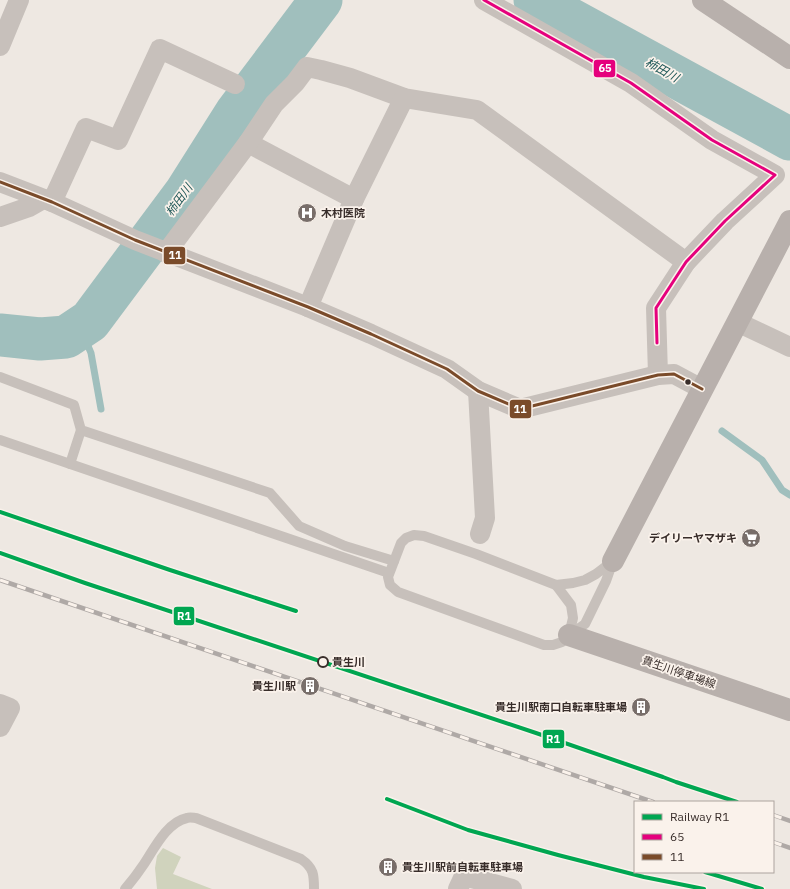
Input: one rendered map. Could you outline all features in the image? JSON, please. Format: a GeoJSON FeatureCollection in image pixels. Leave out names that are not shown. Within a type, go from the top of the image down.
{"type":"FeatureCollection","features":[{"type":"Feature","properties":{"kind":"street"},"geometry":{"type":"LineString","coordinates":[[0,46],[6,17],[19,0]]}},
{"type":"Feature","properties":{"kind":"street"},"geometry":{"type":"LineString","coordinates":[[484,0],[631,82],[712,140],[775,175],[725,221],[686,262],[656,308],[658,375]]}},
{"type":"Feature","properties":{"kind":"street"},"geometry":{"type":"LineString","coordinates":[[703,0],[790,58]]}},
{"type":"Feature","properties":{"kind":"street"},"geometry":{"type":"LineString","coordinates":[[0,217],[48,201],[86,128],[118,140],[160,49],[236,84]]}},
{"type":"Feature","properties":{"kind":"street"},"geometry":{"type":"LineString","coordinates":[[159,250],[248,143],[274,104],[295,83],[307,68],[321,70],[350,78],[404,98],[477,110],[686,262]]}},
{"type":"Feature","properties":{"kind":"street"},"geometry":{"type":"LineString","coordinates":[[308,306],[354,199],[404,98]]}},
{"type":"Feature","properties":{"kind":"street"},"geometry":{"type":"LineString","coordinates":[[248,143],[354,199]]}},
{"type":"Feature","properties":{"kind":"street"},"geometry":{"type":"LineString","coordinates":[[0,182],[48,201],[134,240],[308,306],[446,369],[478,391],[520,409],[658,375],[674,374],[702,389]]}},
{"type":"Feature","properties":{"kind":"street"},"geometry":{"type":"LineString","coordinates":[[613,561],[790,221]]}},
{"type":"Feature","properties":{"kind":"street"},"geometry":{"type":"LineString","coordinates":[[737,322],[790,347]]}},
{"type":"Feature","properties":{"kind":"street"},"geometry":{"type":"LineString","coordinates":[[478,391],[485,518],[480,534]]}},
{"type":"Feature","properties":{"kind":"street","name":"貴生川停車場線"},"geometry":{"type":"LineString","coordinates":[[569,635],[790,710]]}},
{"type":"Feature","properties":{"kind":"street"},"geometry":{"type":"LineString","coordinates":[[0,704],[10,708],[0,727]]}},
{"type":"Feature","properties":{"kind":"street"},"geometry":{"type":"LineString","coordinates":[[458,889],[464,876],[512,889]]}},
{"type":"Feature","properties":{"kind":"lane"},"geometry":{"type":"LineString","coordinates":[[0,377],[74,405],[81,430],[70,464]]}},
{"type":"Feature","properties":{"kind":"lane"},"geometry":{"type":"LineString","coordinates":[[81,430],[270,493],[300,526],[345,546],[394,561]]}},
{"type":"Feature","properties":{"kind":"lane"},"geometry":{"type":"LineString","coordinates":[[0,440],[389,573]]}},
{"type":"Feature","properties":{"kind":"lane"},"geometry":{"type":"LineString","coordinates":[[414,535],[424,536],[476,554],[556,585],[585,580],[596,574],[613,561],[606,581],[585,624],[562,642],[553,645],[544,645],[398,592],[390,585],[388,577],[401,543],[406,538],[414,535]]}},
{"type":"Feature","properties":{"kind":"lane"},"geometry":{"type":"LineString","coordinates":[[556,585],[571,605],[573,618],[569,635]]}},
{"type":"Feature","properties":{"kind":"lane"},"geometry":{"type":"LineString","coordinates":[[126,889],[155,846],[171,826],[188,818],[196,818],[301,859],[308,864],[312,871],[314,889]]}},
{"type":"Feature","properties":{"kind":"green space"},"geometry":{"type":"Polygon","coordinates":[[[163,848],[181,857],[173,874],[212,889],[157,889],[155,868],[157,856],[163,848]]]}},
{"type":"Feature","properties":{"kind":"waterway","name":"柿田川"},"geometry":{"type":"LineString","coordinates":[[0,335],[40,339],[66,337],[90,321],[186,192],[236,113],[321,0]]}},
{"type":"Feature","properties":{"kind":"waterway","name":"柿田川"},"geometry":{"type":"LineString","coordinates":[[535,0],[790,139]]}},
{"type":"Feature","properties":{"kind":"waterway"},"geometry":{"type":"LineString","coordinates":[[80,327],[91,353],[101,409]]}},
{"type":"Feature","properties":{"kind":"waterway"},"geometry":{"type":"LineString","coordinates":[[722,431],[762,460],[782,490],[790,495]]}},
{"type":"Feature","properties":{"kind":"railway"},"geometry":{"type":"LineString","coordinates":[[0,512],[296,611]]}},
{"type":"Feature","properties":{"kind":"railway"},"geometry":{"type":"LineString","coordinates":[[0,553],[85,583],[536,733],[734,801]]}},
{"type":"Feature","properties":{"kind":"railway"},"geometry":{"type":"LineString","coordinates":[[0,580],[650,801]]}},
{"type":"Feature","properties":{"kind":"railway"},"geometry":{"type":"LineString","coordinates":[[774,815],[790,821]]}},
{"type":"Feature","properties":{"kind":"railway"},"geometry":{"type":"LineString","coordinates":[[774,842],[790,848]]}},
{"type":"Feature","properties":{"kind":"rail line","name":"R1"},"geometry":{"type":"LineString","coordinates":[[0,512],[296,611]]}},
{"type":"Feature","properties":{"kind":"rail line","name":"R1"},"geometry":{"type":"LineString","coordinates":[[0,553],[85,583],[536,733],[734,801]]}},
{"type":"Feature","properties":{"kind":"rail line","name":"R1"},"geometry":{"type":"LineString","coordinates":[[387,799],[468,830],[644,877],[704,889]]}},
{"type":"Feature","properties":{"kind":"rail line","name":"R1"},"geometry":{"type":"LineString","coordinates":[[708,873],[762,889]]}},
{"type":"Feature","properties":{"kind":"transit line","name":"65"},"geometry":{"type":"LineString","coordinates":[[484,0],[631,83],[712,140],[775,175],[725,221],[686,262],[656,308],[657,343]]}},
{"type":"Feature","properties":{"kind":"transit line","name":"11"},"geometry":{"type":"LineString","coordinates":[[0,182],[52,202],[135,240],[308,307],[371,334],[447,369],[478,391],[520,409],[658,375],[674,374],[702,389]]}},
{"type":"Feature","properties":{"kind":"place","name":"木村医院"},"geometry":{"type":"Point","coordinates":[307,213]}},
{"type":"Feature","properties":{"kind":"place","name":"デイリーヤマザキ"},"geometry":{"type":"Point","coordinates":[751,538]}},
{"type":"Feature","properties":{"kind":"place","name":"貴生川"},"geometry":{"type":"Point","coordinates":[323,662]}},
{"type":"Feature","properties":{"kind":"place","name":"貴生川駅"},"geometry":{"type":"Point","coordinates":[310,686]}},
{"type":"Feature","properties":{"kind":"place","name":"貴生川駅南口自転車駐車場"},"geometry":{"type":"Point","coordinates":[641,707]}},
{"type":"Feature","properties":{"kind":"place","name":"貴生川駅前自転車駐車場"},"geometry":{"type":"Point","coordinates":[388,867]}}]}
